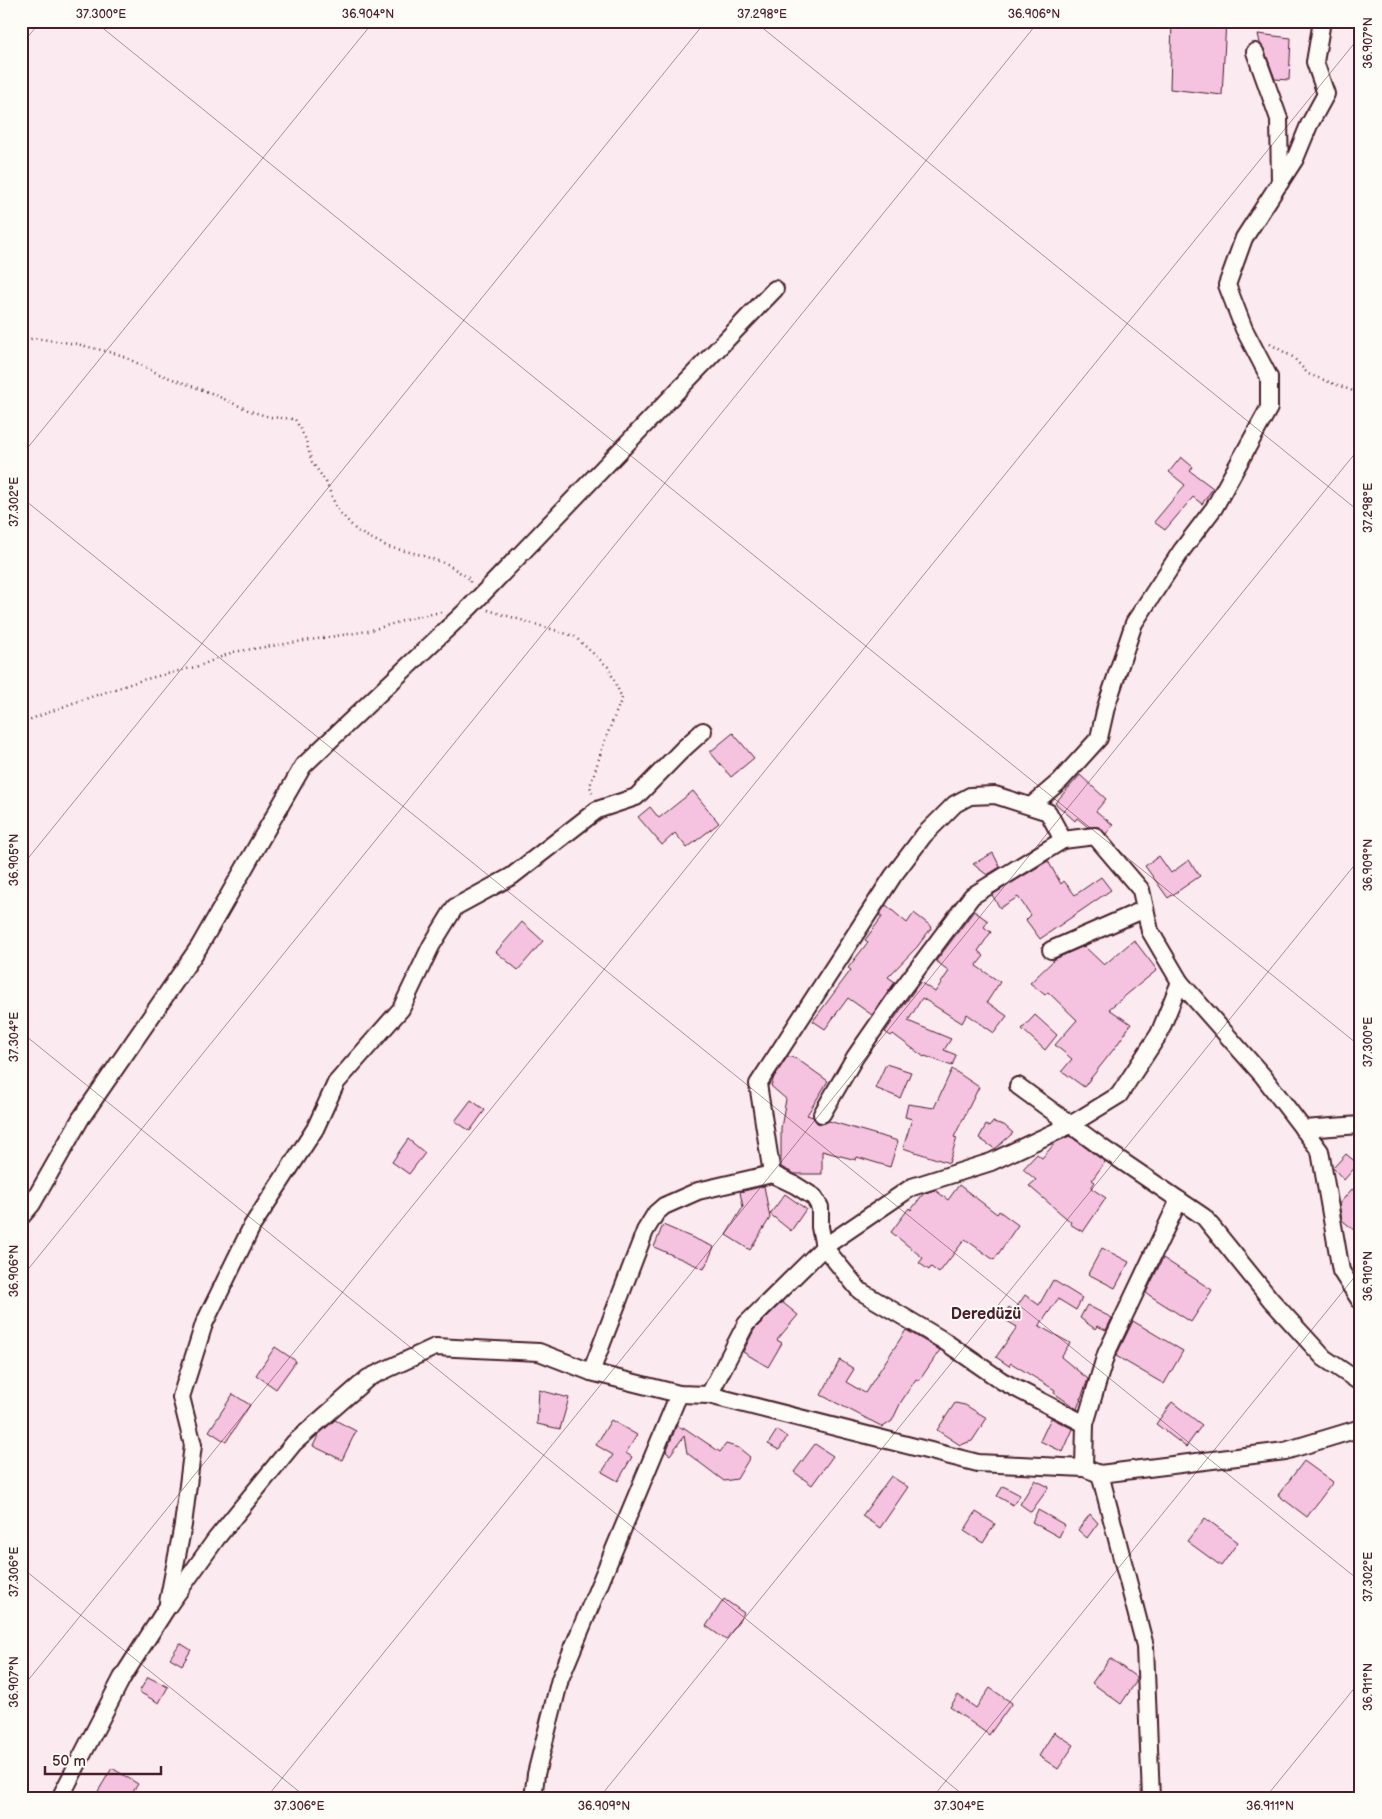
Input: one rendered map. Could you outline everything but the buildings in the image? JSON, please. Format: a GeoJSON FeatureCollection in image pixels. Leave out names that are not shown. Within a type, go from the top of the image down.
{"type":"FeatureCollection","features":[{"type":"Feature","properties":{"kind":"street"},"geometry":{"type":"LineString","coordinates":[[1031,806],[1060,781],[1099,738],[1106,707],[1134,623],[1182,550],[1214,508],[1269,408],[1269,376],[1244,329],[1227,285],[1244,238],[1295,159],[1309,125],[1326,94],[1314,62],[1322,21]]}},
{"type":"Feature","properties":{"kind":"street"},"geometry":{"type":"LineString","coordinates":[[1255,52],[1279,119],[1280,184]]}},
{"type":"Feature","properties":{"kind":"street"},"geometry":{"type":"LineString","coordinates":[[21,1217],[32,1204],[80,1118],[199,947],[303,766],[470,608],[776,290]]}},
{"type":"Feature","properties":{"kind":"street"},"geometry":{"type":"LineString","coordinates":[[166,1609],[183,1525],[192,1445],[181,1397],[204,1324],[252,1226],[315,1129],[336,1083],[400,1009],[432,946],[455,907],[512,876],[597,810],[636,797],[703,731]]}},
{"type":"Feature","properties":{"kind":"street"},"geometry":{"type":"LineString","coordinates":[[772,1174],[758,1084],[893,876],[924,835],[955,804],[970,796],[995,795],[1048,812],[1063,840]]}},
{"type":"Feature","properties":{"kind":"street"},"geometry":{"type":"LineString","coordinates":[[822,1114],[855,1057],[894,1000],[972,896],[1063,840],[1096,836],[1141,890],[1150,931],[1180,982],[1263,1076],[1320,1150],[1341,1271],[1361,1302]]}},
{"type":"Feature","properties":{"kind":"street"},"geometry":{"type":"LineString","coordinates":[[1051,950],[1145,909]]}},
{"type":"Feature","properties":{"kind":"street"},"geometry":{"type":"LineString","coordinates":[[709,1395],[746,1324],[824,1247],[912,1187],[991,1162],[1070,1124],[1119,1095],[1160,1034],[1180,982]]}},
{"type":"Feature","properties":{"kind":"street"},"geometry":{"type":"LineString","coordinates":[[1018,1086],[1204,1217],[1271,1300],[1324,1358],[1361,1383]]}},
{"type":"Feature","properties":{"kind":"street"},"geometry":{"type":"LineString","coordinates":[[1303,1129],[1361,1125]]}},
{"type":"Feature","properties":{"kind":"street"},"geometry":{"type":"LineString","coordinates":[[591,1372],[645,1231],[656,1213],[664,1206],[698,1191],[772,1174],[814,1197],[820,1207],[820,1227],[824,1247],[860,1290],[942,1340],[1002,1381],[1085,1424]]}},
{"type":"Feature","properties":{"kind":"street"},"geometry":{"type":"LineString","coordinates":[[1084,1468],[1085,1424],[1106,1354],[1179,1200]]}},
{"type":"Feature","properties":{"kind":"street"},"geometry":{"type":"LineString","coordinates":[[60,1798],[122,1678],[166,1609],[216,1539],[294,1443],[368,1378],[435,1347],[539,1352],[591,1372],[679,1394],[709,1395],[978,1463],[1084,1468],[1100,1474],[1284,1451],[1361,1428]]}},
{"type":"Feature","properties":{"kind":"street"},"geometry":{"type":"LineString","coordinates":[[533,1798],[536,1774],[560,1679],[679,1394]]}},
{"type":"Feature","properties":{"kind":"street"},"geometry":{"type":"LineString","coordinates":[[1100,1474],[1145,1646],[1152,1798]]}},
{"type":"Feature","properties":{"kind":"path"},"geometry":{"type":"LineString","coordinates":[[21,342],[34,338],[77,344],[121,354],[159,374],[211,393],[250,411],[270,417],[295,419],[305,438],[312,462],[326,482],[336,509],[358,531],[388,547],[418,554],[447,564],[470,579],[470,608],[498,612],[574,636],[608,667],[622,698],[605,740],[590,786],[597,810]]}},
{"type":"Feature","properties":{"kind":"path"},"geometry":{"type":"LineString","coordinates":[[1268,343],[1292,357],[1308,374],[1361,394]]}},
{"type":"Feature","properties":{"kind":"path"},"geometry":{"type":"LineString","coordinates":[[21,723],[142,680],[199,666],[233,652],[368,631],[416,617],[443,612]]}},
{"type":"Feature","properties":{"kind":"district","name":"Deredüzü"},"geometry":{"type":"Point","coordinates":[986,1314]}}]}
